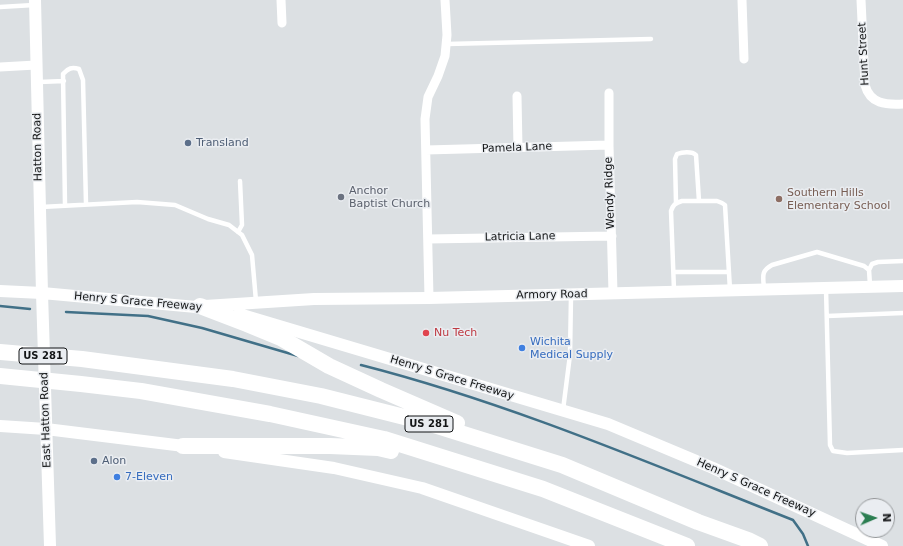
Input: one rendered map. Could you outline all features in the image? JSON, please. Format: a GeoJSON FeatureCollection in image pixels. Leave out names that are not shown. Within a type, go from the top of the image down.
{"type":"FeatureCollection","features":[{"type":"Feature","properties":{"kind":"highway"},"geometry":{"type":"LineString","coordinates":[[200,306],[281,338],[329,366],[380,390],[562,465]]}},
{"type":"Feature","properties":{"kind":"highway","name":"US 281"},"geometry":{"type":"LineString","coordinates":[[2,352],[82,360],[233,379],[321,396],[428,423],[562,465],[698,522],[757,544]]}},
{"type":"Feature","properties":{"kind":"highway","name":"US 281"},"geometry":{"type":"LineString","coordinates":[[2,376],[140,391],[270,414],[384,439],[543,489],[687,546]]}},
{"type":"Feature","properties":{"kind":"highway"},"geometry":{"type":"LineString","coordinates":[[184,446],[330,446],[378,448],[543,489]]}},
{"type":"Feature","properties":{"kind":"street"},"geometry":{"type":"LineString","coordinates":[[281,0],[282,22]]}},
{"type":"Feature","properties":{"kind":"street"},"geometry":{"type":"LineString","coordinates":[[429,298],[426,106],[430,90],[438,76],[445,56],[447,44],[445,0]]}},
{"type":"Feature","properties":{"kind":"street"},"geometry":{"type":"LineString","coordinates":[[742,0],[744,58]]}},
{"type":"Feature","properties":{"kind":"street","name":"Hunt Street"},"geometry":{"type":"LineString","coordinates":[[861,0],[865,85],[867,92],[878,102],[894,105],[903,104]]}},
{"type":"Feature","properties":{"kind":"street","name":"Hatton Road"},"geometry":{"type":"LineString","coordinates":[[35,3],[42,293]]}},
{"type":"Feature","properties":{"kind":"street"},"geometry":{"type":"LineString","coordinates":[[0,67],[36,65]]}},
{"type":"Feature","properties":{"kind":"street","name":"Wendy Ridge"},"geometry":{"type":"LineString","coordinates":[[609,93],[613,293]]}},
{"type":"Feature","properties":{"kind":"street"},"geometry":{"type":"LineString","coordinates":[[517,96],[518,148]]}},
{"type":"Feature","properties":{"kind":"street","name":"Pamela Lane"},"geometry":{"type":"LineString","coordinates":[[426,150],[609,145]]}},
{"type":"Feature","properties":{"kind":"street","name":"Latricia Lane"},"geometry":{"type":"LineString","coordinates":[[428,239],[612,236]]}},
{"type":"Feature","properties":{"kind":"street","name":"Armory Road"},"geometry":{"type":"LineString","coordinates":[[200,306],[314,299],[429,298],[903,286]]}},
{"type":"Feature","properties":{"kind":"street","name":"Henry S Grace Freeway"},"geometry":{"type":"LineString","coordinates":[[0,291],[200,306],[248,316],[608,424],[706,465],[882,546]]}},
{"type":"Feature","properties":{"kind":"street","name":"East Hatton Road"},"geometry":{"type":"LineString","coordinates":[[42,293],[50,546]]}},
{"type":"Feature","properties":{"kind":"street"},"geometry":{"type":"LineString","coordinates":[[0,426],[46,429],[184,446],[334,468],[422,488],[589,546]]}},
{"type":"Feature","properties":{"kind":"lane"},"geometry":{"type":"LineString","coordinates":[[0,6],[35,3]]}},
{"type":"Feature","properties":{"kind":"lane"},"geometry":{"type":"LineString","coordinates":[[447,44],[651,39]]}},
{"type":"Feature","properties":{"kind":"lane"},"geometry":{"type":"LineString","coordinates":[[66,206],[63,74],[66,70],[75,68],[79,69],[82,74],[86,204]]}},
{"type":"Feature","properties":{"kind":"lane"},"geometry":{"type":"LineString","coordinates":[[37,82],[64,81]]}},
{"type":"Feature","properties":{"kind":"lane"},"geometry":{"type":"LineString","coordinates":[[674,291],[671,211],[676,203],[675,159],[677,154],[692,153],[696,155],[699,201]]}},
{"type":"Feature","properties":{"kind":"lane"},"geometry":{"type":"LineString","coordinates":[[238,232],[242,225],[240,181]]}},
{"type":"Feature","properties":{"kind":"lane"},"geometry":{"type":"LineString","coordinates":[[676,203],[682,201],[717,201],[722,202],[725,205],[730,290]]}},
{"type":"Feature","properties":{"kind":"lane"},"geometry":{"type":"LineString","coordinates":[[40,207],[137,202],[175,205],[228,225],[242,235],[252,254],[256,303]]}},
{"type":"Feature","properties":{"kind":"lane"},"geometry":{"type":"LineString","coordinates":[[764,289],[764,272],[766,268],[813,252],[857,263],[869,270]]}},
{"type":"Feature","properties":{"kind":"lane"},"geometry":{"type":"LineString","coordinates":[[870,287],[869,270],[872,264],[878,262],[903,261]]}},
{"type":"Feature","properties":{"kind":"lane"},"geometry":{"type":"LineString","coordinates":[[674,272],[729,272]]}},
{"type":"Feature","properties":{"kind":"lane"},"geometry":{"type":"LineString","coordinates":[[826,288],[830,445],[833,451],[847,452],[903,450]]}},
{"type":"Feature","properties":{"kind":"lane"},"geometry":{"type":"LineString","coordinates":[[563,411],[570,354],[571,294]]}},
{"type":"Feature","properties":{"kind":"lane"},"geometry":{"type":"LineString","coordinates":[[827,316],[903,313]]}},
{"type":"Feature","properties":{"kind":"waterway"},"geometry":{"type":"LineString","coordinates":[[0,306],[30,309]]}},
{"type":"Feature","properties":{"kind":"waterway"},"geometry":{"type":"LineString","coordinates":[[66,312],[148,316],[202,328],[298,356]]}},
{"type":"Feature","properties":{"kind":"waterway"},"geometry":{"type":"LineString","coordinates":[[361,365],[417,380],[526,416],[633,456],[793,520],[803,534],[808,546]]}},
{"type":"Feature","properties":{"kind":"place","name":"Transland"},"geometry":{"type":"Point","coordinates":[188,143]}},
{"type":"Feature","properties":{"kind":"place","name":"Anchor Baptist Church"},"geometry":{"type":"Point","coordinates":[341,197]}},
{"type":"Feature","properties":{"kind":"place","name":"Southern Hills Elementary School"},"geometry":{"type":"Point","coordinates":[779,199]}},
{"type":"Feature","properties":{"kind":"place","name":"Nu Tech"},"geometry":{"type":"Point","coordinates":[426,333]}},
{"type":"Feature","properties":{"kind":"place","name":"Wichita Medical Supply"},"geometry":{"type":"Point","coordinates":[522,348]}},
{"type":"Feature","properties":{"kind":"place","name":"Alon"},"geometry":{"type":"Point","coordinates":[94,461]}},
{"type":"Feature","properties":{"kind":"place","name":"7-Eleven"},"geometry":{"type":"Point","coordinates":[117,477]}}]}
